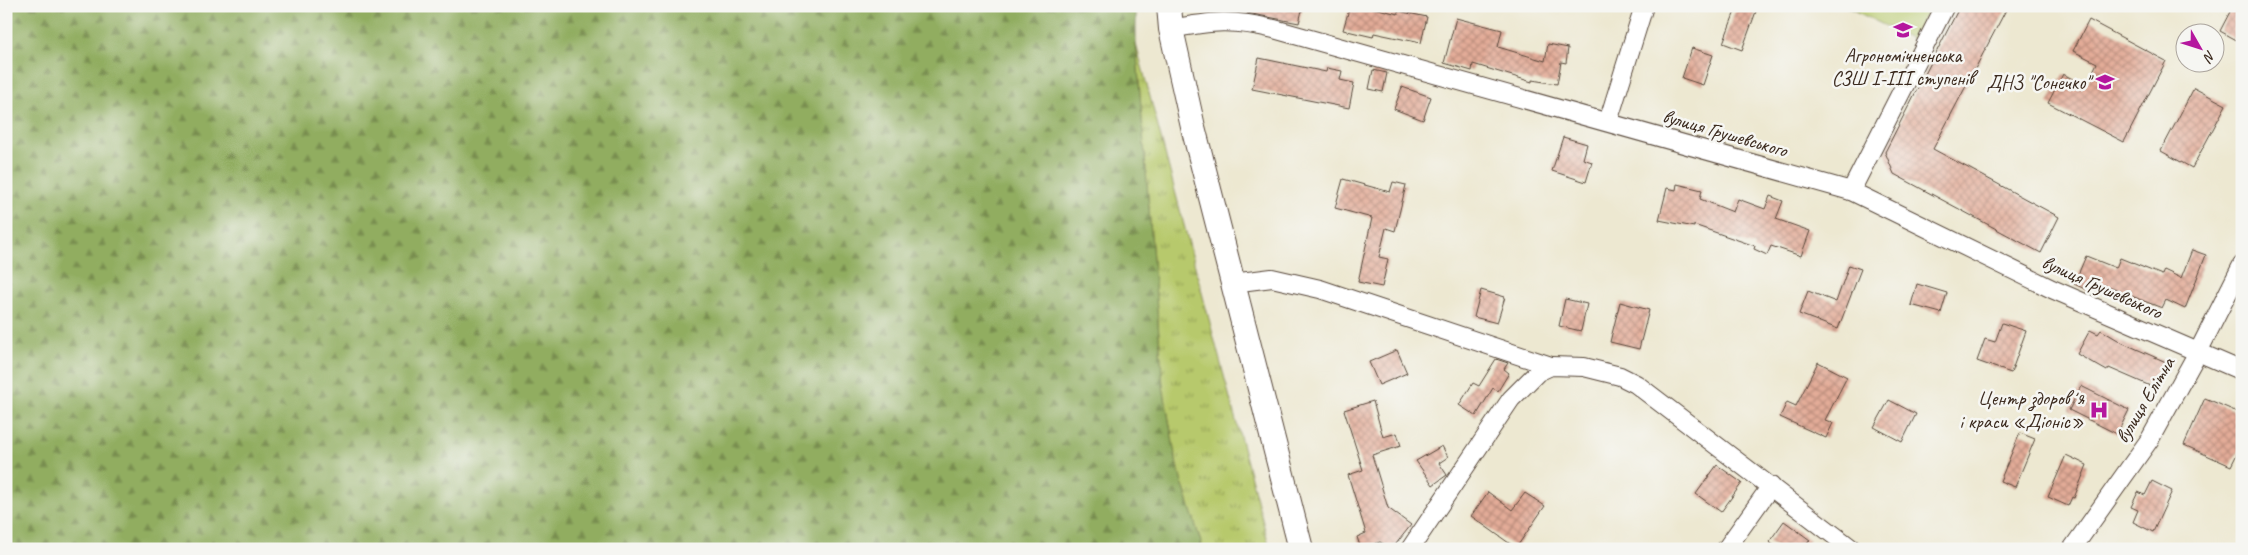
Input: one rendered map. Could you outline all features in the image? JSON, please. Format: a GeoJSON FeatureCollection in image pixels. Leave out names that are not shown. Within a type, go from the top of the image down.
{"type":"FeatureCollection","features":[{"type":"Feature","properties":{"kind":"main road"},"geometry":{"type":"LineString","coordinates":[[1170,18],[1193,127],[1301,549]]}},
{"type":"Feature","properties":{"kind":"street"},"geometry":{"type":"LineString","coordinates":[[1608,122],[1644,6]]}},
{"type":"Feature","properties":{"kind":"street"},"geometry":{"type":"LineString","coordinates":[[1851,191],[1945,6]]}},
{"type":"Feature","properties":{"kind":"street","name":"вулиця Грушевського"},"geometry":{"type":"LineString","coordinates":[[1170,18],[1254,24],[1851,191],[2052,289],[2242,371]]}},
{"type":"Feature","properties":{"kind":"street","name":"вулиця Елітна"},"geometry":{"type":"LineString","coordinates":[[2072,549],[2150,439],[2198,352],[2242,265]]}},
{"type":"Feature","properties":{"kind":"street"},"geometry":{"type":"LineString","coordinates":[[1232,283],[1272,278],[1320,289],[1551,366],[1584,366],[1620,376],[1636,384],[1852,549]]}},
{"type":"Feature","properties":{"kind":"street"},"geometry":{"type":"LineString","coordinates":[[1410,549],[1511,399],[1538,372],[1551,366]]}},
{"type":"Feature","properties":{"kind":"street"},"geometry":{"type":"LineString","coordinates":[[1726,549],[1770,486]]}},
{"type":"Feature","properties":{"kind":"green space"},"geometry":{"type":"Polygon","coordinates":[[[6,6],[1136,6],[1136,44],[1163,386],[1177,466],[1203,549],[6,549],[6,6]]]}},
{"type":"Feature","properties":{"kind":"green space"},"geometry":{"type":"Polygon","coordinates":[[[1845,6],[1930,6],[1914,40],[1845,6]]]}},
{"type":"Feature","properties":{"kind":"green space"},"geometry":{"type":"Polygon","coordinates":[[[1136,44],[1270,549],[1203,549],[1177,466],[1163,386],[1136,44]]]}},
{"type":"Feature","properties":{"kind":"building"},"geometry":{"type":"Polygon","coordinates":[[[1247,6],[1303,6],[1299,23],[1247,13],[1247,6]]]}},
{"type":"Feature","properties":{"kind":"building"},"geometry":{"type":"Polygon","coordinates":[[[1350,6],[1366,6],[1398,14],[1398,11],[1427,17],[1421,43],[1374,33],[1373,37],[1343,30],[1350,6]]]}},
{"type":"Feature","properties":{"kind":"building"},"geometry":{"type":"Polygon","coordinates":[[[1737,6],[1758,6],[1742,50],[1723,43],[1737,6]]]}},
{"type":"Feature","properties":{"kind":"building"},"geometry":{"type":"Polygon","coordinates":[[[1960,6],[2008,6],[1933,149],[2059,217],[2041,253],[1894,174],[1885,152],[1960,6]]]}},
{"type":"Feature","properties":{"kind":"building"},"geometry":{"type":"Polygon","coordinates":[[[2233,6],[2242,6],[2242,43],[2226,34],[2225,22],[2233,6]]]}},
{"type":"Feature","properties":{"kind":"building"},"geometry":{"type":"Polygon","coordinates":[[[1456,18],[1502,30],[1498,47],[1545,61],[1548,44],[1568,48],[1566,63],[1561,62],[1557,84],[1532,80],[1532,82],[1473,64],[1472,71],[1444,63],[1456,18]]]}},
{"type":"Feature","properties":{"kind":"building"},"geometry":{"type":"Polygon","coordinates":[[[2089,20],[2166,61],[2124,142],[2048,103],[2063,74],[2086,86],[2097,63],[2073,51],[2089,20]]]}},
{"type":"Feature","properties":{"kind":"building"},"geometry":{"type":"Polygon","coordinates":[[[1692,48],[1713,55],[1703,85],[1682,78],[1692,48]]]}},
{"type":"Feature","properties":{"kind":"building"},"geometry":{"type":"Polygon","coordinates":[[[1259,58],[1326,72],[1327,68],[1342,71],[1340,80],[1354,83],[1349,108],[1252,89],[1259,58]]]}},
{"type":"Feature","properties":{"kind":"building"},"geometry":{"type":"Polygon","coordinates":[[[1373,70],[1387,73],[1383,92],[1369,89],[1373,70]]]}},
{"type":"Feature","properties":{"kind":"building"},"geometry":{"type":"Polygon","coordinates":[[[1402,87],[1431,97],[1423,120],[1394,109],[1402,87]]]}},
{"type":"Feature","properties":{"kind":"building"},"geometry":{"type":"Polygon","coordinates":[[[2194,88],[2226,105],[2192,168],[2161,151],[2194,88]]]}},
{"type":"Feature","properties":{"kind":"building"},"geometry":{"type":"Polygon","coordinates":[[[1563,137],[1587,144],[1583,159],[1592,162],[1586,182],[1552,171],[1563,137]]]}},
{"type":"Feature","properties":{"kind":"building"},"geometry":{"type":"Polygon","coordinates":[[[1343,179],[1390,192],[1393,182],[1406,185],[1395,231],[1386,228],[1379,257],[1388,259],[1382,287],[1358,282],[1372,218],[1335,208],[1343,179]]]}},
{"type":"Feature","properties":{"kind":"building"},"geometry":{"type":"Polygon","coordinates":[[[1677,184],[1702,190],[1700,199],[1733,212],[1738,199],[1765,209],[1770,196],[1783,201],[1776,219],[1810,231],[1801,256],[1771,246],[1767,255],[1754,249],[1755,246],[1694,225],[1694,227],[1659,220],[1667,188],[1676,190],[1677,184]]]}},
{"type":"Feature","properties":{"kind":"building"},"geometry":{"type":"Polygon","coordinates":[[[2192,250],[2206,255],[2185,309],[2166,300],[2162,308],[2098,283],[2094,293],[2074,284],[2086,256],[2116,268],[2120,258],[2162,275],[2164,270],[2181,278],[2192,250]]]}},
{"type":"Feature","properties":{"kind":"building"},"geometry":{"type":"Polygon","coordinates":[[[1849,265],[1861,269],[1838,329],[1799,314],[1808,291],[1836,302],[1849,265]]]}},
{"type":"Feature","properties":{"kind":"building"},"geometry":{"type":"Polygon","coordinates":[[[1917,284],[1947,293],[1941,313],[1911,305],[1917,284]]]}},
{"type":"Feature","properties":{"kind":"building"},"geometry":{"type":"Polygon","coordinates":[[[1481,290],[1505,297],[1497,323],[1474,317],[1481,290]]]}},
{"type":"Feature","properties":{"kind":"building"},"geometry":{"type":"Polygon","coordinates":[[[1565,299],[1587,304],[1581,331],[1559,326],[1565,299]]]}},
{"type":"Feature","properties":{"kind":"building"},"geometry":{"type":"Polygon","coordinates":[[[1620,302],[1649,310],[1639,349],[1610,342],[1620,302]]]}},
{"type":"Feature","properties":{"kind":"building"},"geometry":{"type":"Polygon","coordinates":[[[2002,323],[2026,331],[2011,373],[1977,361],[1985,339],[1995,342],[2002,323]]]}},
{"type":"Feature","properties":{"kind":"building"},"geometry":{"type":"Polygon","coordinates":[[[2090,330],[2098,334],[2101,330],[2123,343],[2166,362],[2155,388],[2109,368],[2107,371],[2077,354],[2090,330]]]}},
{"type":"Feature","properties":{"kind":"building"},"geometry":{"type":"Polygon","coordinates":[[[1397,350],[1407,373],[1379,385],[1369,362],[1397,350]]]}},
{"type":"Feature","properties":{"kind":"building"},"geometry":{"type":"Polygon","coordinates":[[[1496,359],[1508,363],[1504,369],[1509,373],[1498,391],[1493,388],[1476,416],[1459,405],[1473,383],[1479,386],[1496,359]]]}},
{"type":"Feature","properties":{"kind":"building"},"geometry":{"type":"Polygon","coordinates":[[[1818,362],[1847,377],[1825,420],[1833,423],[1826,438],[1780,417],[1787,402],[1796,406],[1818,362]]]}},
{"type":"Feature","properties":{"kind":"building","name":"Центр здоровʼя і краси «Діоніс»"},"geometry":{"type":"Polygon","coordinates":[[[2081,386],[2129,410],[2117,434],[2069,410],[2081,386]]]}},
{"type":"Feature","properties":{"kind":"building"},"geometry":{"type":"Polygon","coordinates":[[[2205,398],[2242,414],[2242,444],[2231,466],[2184,445],[2205,398]]]}},
{"type":"Feature","properties":{"kind":"building"},"geometry":{"type":"Polygon","coordinates":[[[1889,400],[1916,414],[1902,442],[1874,427],[1889,400]]]}},
{"type":"Feature","properties":{"kind":"building"},"geometry":{"type":"Polygon","coordinates":[[[1373,401],[1383,437],[1397,433],[1401,446],[1372,455],[1388,508],[1411,525],[1392,549],[1380,542],[1361,549],[1357,537],[1366,533],[1348,475],[1363,470],[1344,410],[1373,401]]]}},
{"type":"Feature","properties":{"kind":"building"},"geometry":{"type":"Polygon","coordinates":[[[2020,433],[2035,439],[2015,487],[2000,481],[2020,433]]]}},
{"type":"Feature","properties":{"kind":"building"},"geometry":{"type":"Polygon","coordinates":[[[1442,446],[1448,457],[1439,463],[1447,475],[1433,485],[1416,461],[1442,446]]]}},
{"type":"Feature","properties":{"kind":"building"},"geometry":{"type":"Polygon","coordinates":[[[2066,455],[2087,465],[2074,498],[2072,497],[2068,506],[2048,497],[2066,455]]]}},
{"type":"Feature","properties":{"kind":"building"},"geometry":{"type":"Polygon","coordinates":[[[1717,465],[1742,483],[1721,512],[1696,494],[1717,465]]]}},
{"type":"Feature","properties":{"kind":"building"},"geometry":{"type":"Polygon","coordinates":[[[2152,481],[2172,491],[2153,532],[2133,522],[2138,510],[2131,507],[2138,492],[2145,495],[2152,481]]]}},
{"type":"Feature","properties":{"kind":"building"},"geometry":{"type":"Polygon","coordinates":[[[1488,492],[1512,510],[1525,493],[1545,506],[1516,548],[1471,516],[1488,492]]]}},
{"type":"Feature","properties":{"kind":"building"},"geometry":{"type":"Polygon","coordinates":[[[1784,521],[1810,540],[1803,549],[1779,549],[1769,542],[1784,521]]]}},
{"type":"Feature","properties":{"kind":"place","name":"Агрономічненська СЗШ І-ІІІ ступенів"},"geometry":{"type":"Point","coordinates":[1903,30]}},
{"type":"Feature","properties":{"kind":"place","name":"ДНЗ \"Сонечко\""},"geometry":{"type":"Point","coordinates":[2105,82]}},
{"type":"Feature","properties":{"kind":"place","name":"Центр здоровʼя і краси «Діоніс»"},"geometry":{"type":"Point","coordinates":[2099,410]}}]}
